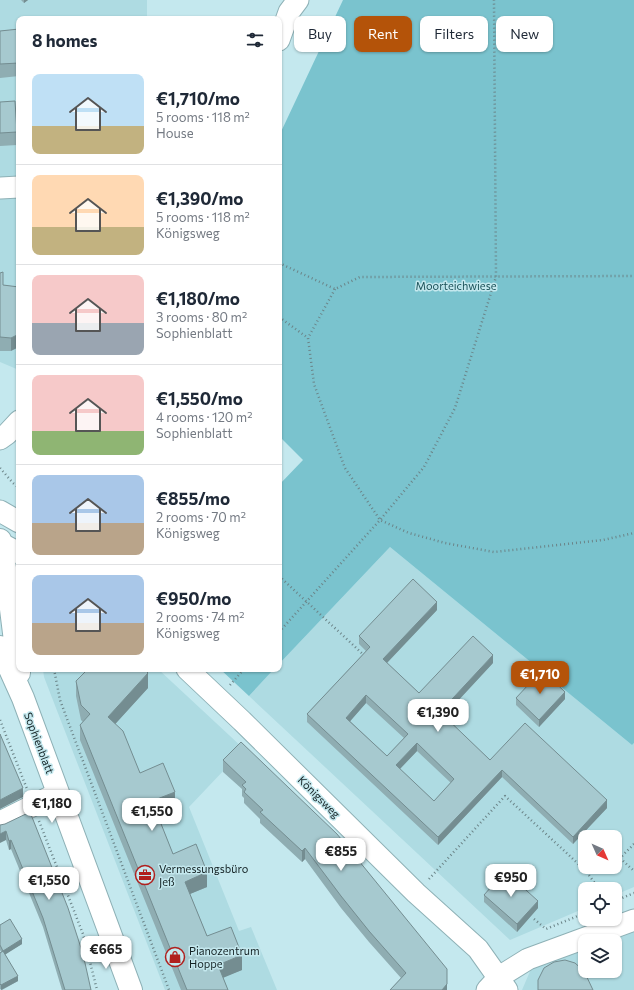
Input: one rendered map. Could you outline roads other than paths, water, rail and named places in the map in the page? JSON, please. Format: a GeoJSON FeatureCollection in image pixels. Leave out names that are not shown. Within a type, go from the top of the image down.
{"type":"FeatureCollection","features":[{"type":"Feature","properties":{"kind":"main road","name":"Sophienblatt"},"geometry":{"type":"LineString","coordinates":[[5,545],[8,585],[16,650]]}},
{"type":"Feature","properties":{"kind":"main road","name":"Sophienblatt"},"geometry":{"type":"LineString","coordinates":[[2,656],[22,698],[131,990]]}},
{"type":"Feature","properties":{"kind":"main road","name":"Sophienblatt"},"geometry":{"type":"LineString","coordinates":[[19,672],[22,698]]}},
{"type":"Feature","properties":{"kind":"street"},"geometry":{"type":"LineString","coordinates":[[282,32],[289,12],[298,0]]}},
{"type":"Feature","properties":{"kind":"street"},"geometry":{"type":"LineString","coordinates":[[0,188],[16,187]]}},
{"type":"Feature","properties":{"kind":"street"},"geometry":{"type":"LineString","coordinates":[[0,439],[16,424]]}},
{"type":"Feature","properties":{"kind":"street"},"geometry":{"type":"LineString","coordinates":[[0,511],[16,520]]}},
{"type":"Feature","properties":{"kind":"street","name":"Königsweg"},"geometry":{"type":"LineString","coordinates":[[191,672],[416,892],[478,949],[498,986],[528,960],[634,920]]}},
{"type":"Feature","properties":{"kind":"street"},"geometry":{"type":"LineString","coordinates":[[0,822],[58,793]]}},
{"type":"Feature","properties":{"kind":"place","name":"Vermessungsbüro Jeß"},"geometry":{"type":"Point","coordinates":[145,875]}},
{"type":"Feature","properties":{"kind":"place","name":"Pianozentrum Hoppe"},"geometry":{"type":"Point","coordinates":[175,957]}},
{"type":"Feature","properties":{"kind":"park label","name":"Moorteichwiese"},"geometry":{"type":"Point","coordinates":[456,286]}}]}
